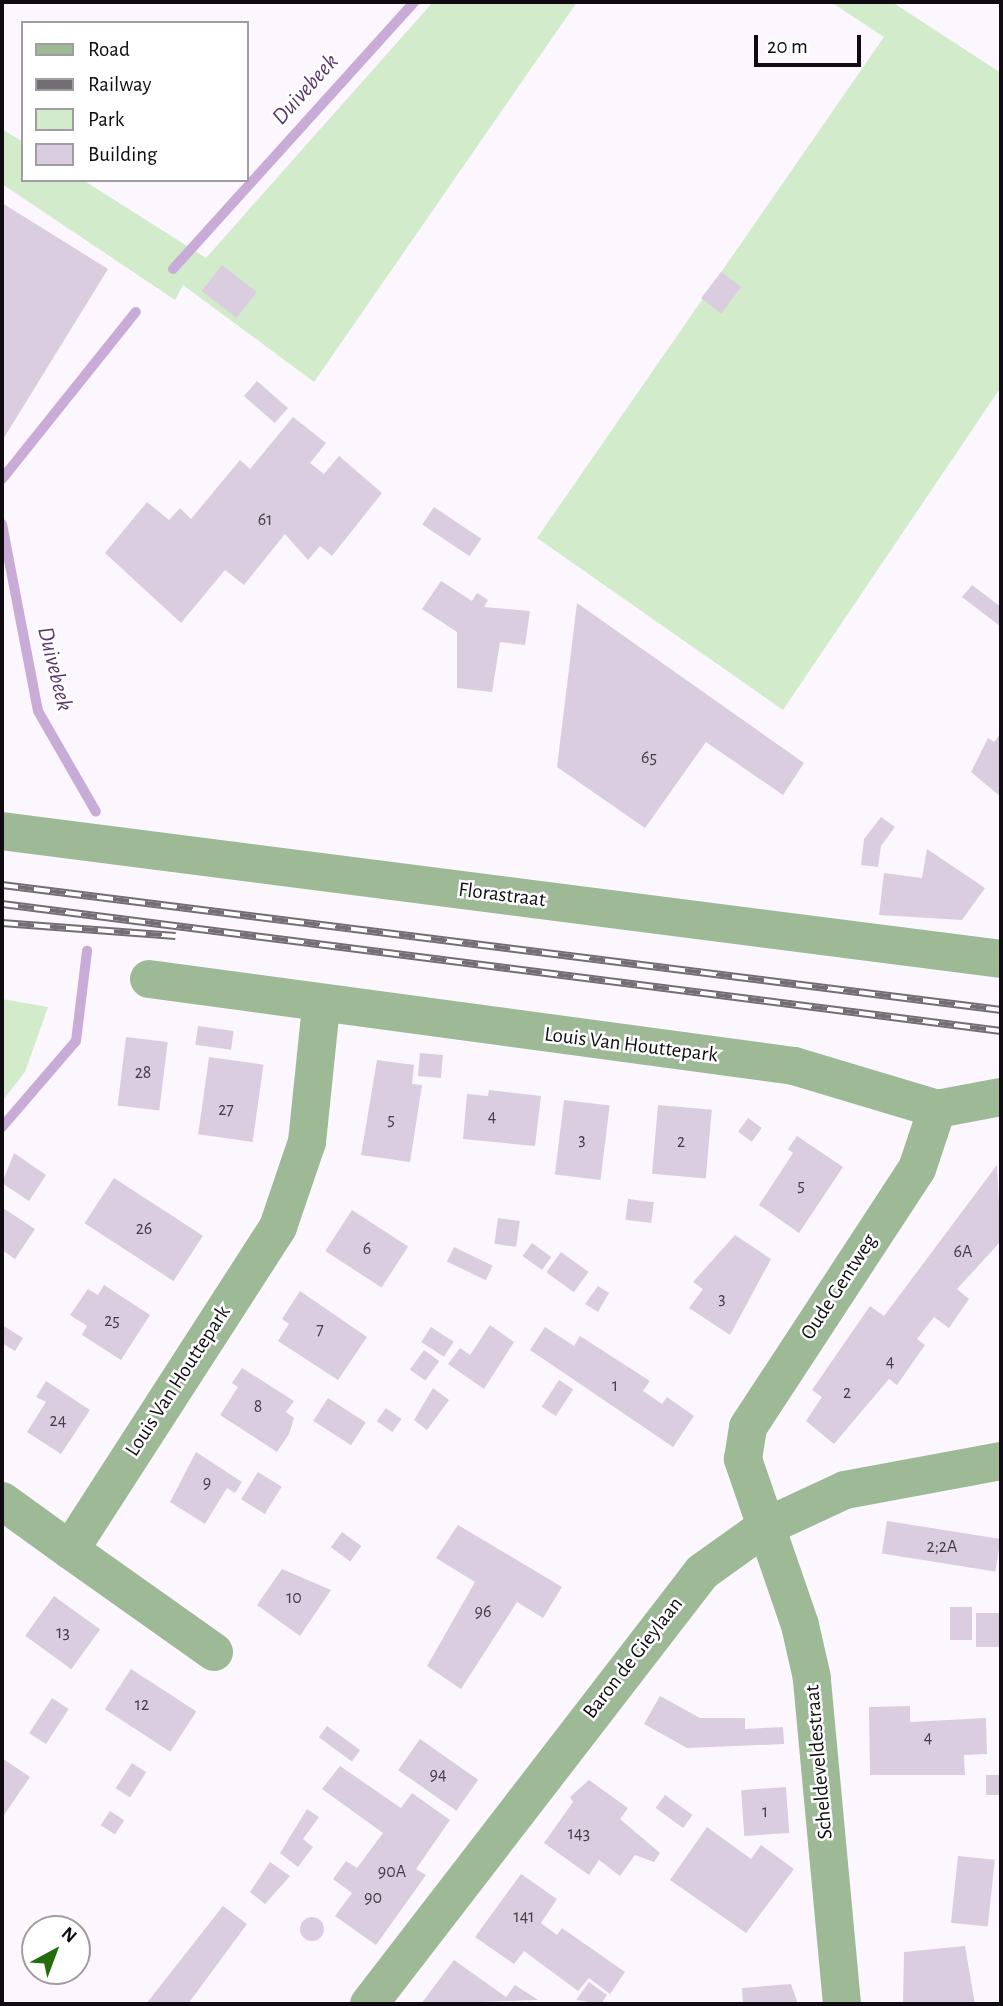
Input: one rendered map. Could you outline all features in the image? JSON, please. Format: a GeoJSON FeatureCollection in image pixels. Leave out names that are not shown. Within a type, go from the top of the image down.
{"type":"FeatureCollection","features":[{"type":"Feature","properties":{"kind":"street","name":"Florastraat"},"geometry":{"type":"LineString","coordinates":[[2,831],[1001,959]]}},
{"type":"Feature","properties":{"kind":"street","name":"Louis Van Houttepark"},"geometry":{"type":"LineString","coordinates":[[149,979],[321,1006],[794,1066],[937,1108]]}},
{"type":"Feature","properties":{"kind":"street","name":"Louis Van Houttepark"},"geometry":{"type":"LineString","coordinates":[[70,1550],[278,1227],[307,1142],[321,1006]]}},
{"type":"Feature","properties":{"kind":"street"},"geometry":{"type":"LineString","coordinates":[[937,1108],[1001,1097]]}},
{"type":"Feature","properties":{"kind":"street","name":"Oude Gentweg"},"geometry":{"type":"LineString","coordinates":[[765,1527],[743,1459],[748,1427],[917,1169],[937,1108]]}},
{"type":"Feature","properties":{"kind":"street","name":"Baron de Gieylaan"},"geometry":{"type":"LineString","coordinates":[[369,2004],[665,1613],[702,1572],[765,1527],[845,1490],[1001,1461]]}},
{"type":"Feature","properties":{"kind":"street"},"geometry":{"type":"LineString","coordinates":[[2,1501],[214,1652]]}},
{"type":"Feature","properties":{"kind":"street","name":"Scheldeveldestraat"},"geometry":{"type":"LineString","coordinates":[[765,1527],[811,1678],[842,2004]]}},
{"type":"Feature","properties":{"kind":"green space"},"geometry":{"type":"Polygon","coordinates":[[[433,2],[577,2],[314,382],[183,285],[175,300],[2,184],[2,129],[21,141],[21,182],[86,182],[206,258],[433,2]]]}},
{"type":"Feature","properties":{"kind":"green space"},"geometry":{"type":"Polygon","coordinates":[[[831,2],[892,2],[1001,73],[1001,387],[783,710],[537,538],[884,37],[831,2]]]}},
{"type":"Feature","properties":{"kind":"green space"},"geometry":{"type":"Polygon","coordinates":[[[2,999],[48,1007],[25,1072],[2,1101],[2,999]]]}},
{"type":"Feature","properties":{"kind":"building"},"geometry":{"type":"Polygon","coordinates":[[[2,203],[108,269],[2,441],[2,203]]]}},
{"type":"Feature","properties":{"kind":"building"},"geometry":{"type":"Polygon","coordinates":[[[222,265],[257,292],[236,318],[202,291],[222,265]]]}},
{"type":"Feature","properties":{"kind":"building"},"geometry":{"type":"Polygon","coordinates":[[[721,272],[741,287],[721,313],[701,298],[721,272]]]}},
{"type":"Feature","properties":{"kind":"building"},"geometry":{"type":"Polygon","coordinates":[[[257,381],[288,408],[275,423],[244,396],[257,381]]]}},
{"type":"Feature","properties":{"kind":"building"},"geometry":{"type":"Polygon","coordinates":[[[293,417],[326,443],[310,463],[324,474],[339,456],[382,493],[332,556],[320,546],[308,560],[285,534],[244,585],[225,570],[181,623],[105,553],[147,502],[169,520],[180,508],[191,519],[240,460],[250,469],[293,417]]]}},
{"type":"Feature","properties":{"kind":"building"},"geometry":{"type":"Polygon","coordinates":[[[434,507],[481,539],[470,556],[422,524],[434,507]]]}},
{"type":"Feature","properties":{"kind":"building"},"geometry":{"type":"Polygon","coordinates":[[[441,581],[472,601],[477,593],[488,600],[484,607],[530,611],[525,645],[500,642],[492,692],[457,688],[457,632],[422,609],[441,581]]]}},
{"type":"Feature","properties":{"kind":"building"},"geometry":{"type":"Polygon","coordinates":[[[972,585],[1001,607],[1000,626],[962,597],[972,585]]]}},
{"type":"Feature","properties":{"kind":"building"},"geometry":{"type":"Polygon","coordinates":[[[577,603],[804,763],[783,795],[706,742],[645,828],[557,767],[577,603]]]}},
{"type":"Feature","properties":{"kind":"building"},"geometry":{"type":"Polygon","coordinates":[[[1001,733],[1001,797],[971,772],[988,738],[994,742],[1001,733]]]}},
{"type":"Feature","properties":{"kind":"building"},"geometry":{"type":"Polygon","coordinates":[[[881,817],[895,827],[881,846],[878,867],[861,865],[864,839],[881,817]]]}},
{"type":"Feature","properties":{"kind":"building"},"geometry":{"type":"Polygon","coordinates":[[[927,849],[985,888],[962,920],[879,915],[884,873],[922,878],[927,849]]]}},
{"type":"Feature","properties":{"kind":"building"},"geometry":{"type":"Polygon","coordinates":[[[198,1026],[234,1031],[231,1050],[195,1045],[198,1026]]]}},
{"type":"Feature","properties":{"kind":"building"},"geometry":{"type":"Polygon","coordinates":[[[126,1037],[168,1042],[159,1111],[118,1105],[126,1037]]]}},
{"type":"Feature","properties":{"kind":"building"},"geometry":{"type":"Polygon","coordinates":[[[420,1053],[443,1055],[441,1078],[418,1076],[420,1053]]]}},
{"type":"Feature","properties":{"kind":"building"},"geometry":{"type":"Polygon","coordinates":[[[209,1057],[263,1065],[253,1142],[198,1134],[209,1057]]]}},
{"type":"Feature","properties":{"kind":"building"},"geometry":{"type":"Polygon","coordinates":[[[377,1060],[414,1065],[412,1084],[422,1085],[410,1162],[361,1155],[377,1060]]]}},
{"type":"Feature","properties":{"kind":"building"},"geometry":{"type":"Polygon","coordinates":[[[489,1090],[541,1096],[535,1146],[463,1139],[467,1094],[488,1096],[489,1090]]]}},
{"type":"Feature","properties":{"kind":"building"},"geometry":{"type":"Polygon","coordinates":[[[564,1100],[610,1106],[601,1180],[555,1174],[564,1100]]]}},
{"type":"Feature","properties":{"kind":"building"},"geometry":{"type":"Polygon","coordinates":[[[658,1105],[712,1110],[706,1178],[652,1174],[658,1105]]]}},
{"type":"Feature","properties":{"kind":"building"},"geometry":{"type":"Polygon","coordinates":[[[748,1118],[762,1128],[752,1142],[738,1132],[748,1118]]]}},
{"type":"Feature","properties":{"kind":"building"},"geometry":{"type":"Polygon","coordinates":[[[797,1136],[843,1167],[799,1233],[759,1205],[793,1153],[788,1149],[797,1136]]]}},
{"type":"Feature","properties":{"kind":"building"},"geometry":{"type":"Polygon","coordinates":[[[14,1153],[46,1175],[29,1201],[2,1183],[14,1153]]]}},
{"type":"Feature","properties":{"kind":"building"},"geometry":{"type":"Polygon","coordinates":[[[997,1165],[1001,1241],[957,1289],[969,1299],[949,1328],[934,1317],[917,1339],[925,1345],[897,1385],[889,1379],[834,1444],[806,1421],[822,1397],[812,1390],[870,1306],[884,1316],[997,1165]]]}},
{"type":"Feature","properties":{"kind":"building"},"geometry":{"type":"Polygon","coordinates":[[[114,1178],[203,1236],[173,1281],[85,1223],[114,1178]]]}},
{"type":"Feature","properties":{"kind":"building"},"geometry":{"type":"Polygon","coordinates":[[[628,1199],[654,1202],[651,1223],[625,1220],[628,1199]]]}},
{"type":"Feature","properties":{"kind":"building"},"geometry":{"type":"Polygon","coordinates":[[[3,1208],[35,1229],[15,1259],[2,1250],[3,1208]]]}},
{"type":"Feature","properties":{"kind":"building"},"geometry":{"type":"Polygon","coordinates":[[[352,1210],[408,1246],[382,1288],[325,1251],[352,1210]]]}},
{"type":"Feature","properties":{"kind":"building"},"geometry":{"type":"Polygon","coordinates":[[[498,1218],[520,1221],[516,1247],[494,1244],[498,1218]]]}},
{"type":"Feature","properties":{"kind":"building"},"geometry":{"type":"Polygon","coordinates":[[[735,1235],[771,1259],[730,1335],[689,1308],[703,1289],[693,1282],[735,1235]]]}},
{"type":"Feature","properties":{"kind":"building"},"geometry":{"type":"Polygon","coordinates":[[[532,1243],[551,1257],[542,1270],[523,1256],[532,1243]]]}},
{"type":"Feature","properties":{"kind":"building"},"geometry":{"type":"Polygon","coordinates":[[[454,1247],[493,1266],[486,1280],[447,1261],[454,1247]]]}},
{"type":"Feature","properties":{"kind":"building"},"geometry":{"type":"Polygon","coordinates":[[[561,1252],[589,1272],[574,1292],[546,1272],[561,1252]]]}},
{"type":"Feature","properties":{"kind":"building"},"geometry":{"type":"Polygon","coordinates":[[[104,1285],[150,1315],[121,1360],[82,1335],[87,1326],[70,1315],[88,1289],[98,1295],[104,1285]]]}},
{"type":"Feature","properties":{"kind":"building"},"geometry":{"type":"Polygon","coordinates":[[[598,1286],[609,1293],[598,1312],[585,1304],[598,1286]]]}},
{"type":"Feature","properties":{"kind":"building"},"geometry":{"type":"Polygon","coordinates":[[[300,1291],[367,1337],[338,1380],[278,1341],[289,1324],[282,1319],[300,1291]]]}},
{"type":"Feature","properties":{"kind":"building"},"geometry":{"type":"Polygon","coordinates":[[[2,1325],[23,1338],[15,1351],[2,1343],[2,1325]]]}},
{"type":"Feature","properties":{"kind":"building"},"geometry":{"type":"Polygon","coordinates":[[[490,1325],[514,1342],[484,1389],[448,1364],[460,1348],[470,1355],[490,1325]]]}},
{"type":"Feature","properties":{"kind":"building"},"geometry":{"type":"Polygon","coordinates":[[[431,1327],[454,1342],[444,1357],[421,1342],[431,1327]]]}},
{"type":"Feature","properties":{"kind":"building"},"geometry":{"type":"Polygon","coordinates":[[[545,1327],[574,1346],[580,1336],[650,1381],[643,1391],[662,1404],[667,1397],[694,1416],[673,1447],[530,1350],[545,1327]]]}},
{"type":"Feature","properties":{"kind":"building"},"geometry":{"type":"Polygon","coordinates":[[[424,1350],[439,1361],[425,1381],[410,1369],[424,1350]]]}},
{"type":"Feature","properties":{"kind":"building"},"geometry":{"type":"Polygon","coordinates":[[[242,1368],[294,1401],[286,1412],[294,1418],[289,1434],[277,1452],[220,1415],[238,1387],[232,1383],[242,1368]]]}},
{"type":"Feature","properties":{"kind":"building"},"geometry":{"type":"Polygon","coordinates":[[[559,1380],[573,1389],[556,1416],[542,1407],[559,1380]]]}},
{"type":"Feature","properties":{"kind":"building"},"geometry":{"type":"Polygon","coordinates":[[[46,1381],[90,1410],[61,1454],[27,1432],[46,1402],[36,1397],[46,1381]]]}},
{"type":"Feature","properties":{"kind":"building"},"geometry":{"type":"Polygon","coordinates":[[[433,1388],[449,1400],[427,1430],[414,1420],[433,1388]]]}},
{"type":"Feature","properties":{"kind":"building"},"geometry":{"type":"Polygon","coordinates":[[[328,1398],[366,1423],[351,1445],[313,1421],[328,1398]]]}},
{"type":"Feature","properties":{"kind":"building"},"geometry":{"type":"Polygon","coordinates":[[[386,1408],[402,1419],[392,1432],[377,1421],[386,1408]]]}},
{"type":"Feature","properties":{"kind":"building"},"geometry":{"type":"Polygon","coordinates":[[[196,1452],[242,1482],[235,1493],[227,1488],[205,1524],[170,1502],[196,1452]]]}},
{"type":"Feature","properties":{"kind":"building"},"geometry":{"type":"Polygon","coordinates":[[[258,1472],[282,1487],[265,1514],[241,1499],[258,1472]]]}},
{"type":"Feature","properties":{"kind":"building"},"geometry":{"type":"Polygon","coordinates":[[[887,1521],[1001,1539],[995,1572],[882,1554],[887,1521]]]}},
{"type":"Feature","properties":{"kind":"building"},"geometry":{"type":"Polygon","coordinates":[[[458,1525],[562,1587],[543,1618],[517,1602],[461,1689],[427,1666],[475,1582],[436,1558],[458,1525]]]}},
{"type":"Feature","properties":{"kind":"building"},"geometry":{"type":"Polygon","coordinates":[[[342,1532],[361,1546],[350,1561],[331,1547],[342,1532]]]}},
{"type":"Feature","properties":{"kind":"building"},"geometry":{"type":"Polygon","coordinates":[[[282,1569],[331,1590],[300,1636],[257,1605],[282,1569]]]}},
{"type":"Feature","properties":{"kind":"building"},"geometry":{"type":"Polygon","coordinates":[[[54,1596],[100,1630],[71,1669],[25,1636],[54,1596]]]}},
{"type":"Feature","properties":{"kind":"building"},"geometry":{"type":"Polygon","coordinates":[[[950,1607],[972,1607],[972,1640],[950,1640],[950,1607]]]}},
{"type":"Feature","properties":{"kind":"building"},"geometry":{"type":"Polygon","coordinates":[[[976,1613],[1001,1613],[1001,1647],[976,1647],[976,1613]]]}},
{"type":"Feature","properties":{"kind":"building"},"geometry":{"type":"Polygon","coordinates":[[[131,1669],[196,1711],[170,1752],[105,1709],[131,1669]]]}},
{"type":"Feature","properties":{"kind":"building"},"geometry":{"type":"Polygon","coordinates":[[[660,1696],[700,1718],[745,1718],[745,1729],[783,1727],[784,1744],[687,1748],[644,1724],[660,1696]]]}},
{"type":"Feature","properties":{"kind":"building"},"geometry":{"type":"Polygon","coordinates":[[[52,1698],[69,1709],[46,1744],[29,1733],[52,1698]]]}},
{"type":"Feature","properties":{"kind":"building"},"geometry":{"type":"Polygon","coordinates":[[[910,1706],[910,1722],[986,1718],[987,1754],[964,1755],[965,1775],[870,1775],[869,1707],[910,1706]]]}},
{"type":"Feature","properties":{"kind":"building"},"geometry":{"type":"Polygon","coordinates":[[[327,1726],[360,1750],[352,1761],[319,1737],[327,1726]]]}},
{"type":"Feature","properties":{"kind":"building"},"geometry":{"type":"Polygon","coordinates":[[[420,1739],[478,1780],[456,1811],[398,1770],[420,1739]]]}},
{"type":"Feature","properties":{"kind":"building"},"geometry":{"type":"Polygon","coordinates":[[[2,1758],[30,1777],[2,1818],[2,1758]]]}},
{"type":"Feature","properties":{"kind":"building"},"geometry":{"type":"Polygon","coordinates":[[[132,1763],[146,1772],[130,1797],[116,1788],[132,1763]]]}},
{"type":"Feature","properties":{"kind":"building"},"geometry":{"type":"Polygon","coordinates":[[[340,1766],[401,1808],[412,1793],[450,1820],[416,1869],[426,1875],[376,1945],[335,1916],[352,1893],[333,1879],[346,1861],[357,1868],[383,1833],[322,1789],[340,1766]]]}},
{"type":"Feature","properties":{"kind":"building"},"geometry":{"type":"Polygon","coordinates":[[[986,1775],[1001,1775],[1001,1795],[986,1795],[986,1775]]]}},
{"type":"Feature","properties":{"kind":"building"},"geometry":{"type":"Polygon","coordinates":[[[589,1780],[628,1808],[620,1819],[660,1853],[654,1862],[635,1855],[620,1876],[599,1860],[589,1875],[544,1843],[573,1802],[570,1797],[589,1780]]]}},
{"type":"Feature","properties":{"kind":"building"},"geometry":{"type":"Polygon","coordinates":[[[786,1787],[789,1833],[744,1836],[741,1790],[786,1787]]]}},
{"type":"Feature","properties":{"kind":"building"},"geometry":{"type":"Polygon","coordinates":[[[665,1795],[693,1815],[683,1828],[656,1808],[665,1795]]]}},
{"type":"Feature","properties":{"kind":"building"},"geometry":{"type":"Polygon","coordinates":[[[307,1809],[319,1817],[303,1839],[313,1847],[298,1867],[280,1853],[307,1809]]]}},
{"type":"Feature","properties":{"kind":"building"},"geometry":{"type":"Polygon","coordinates":[[[110,1811],[124,1820],[115,1835],[101,1825],[110,1811]]]}},
{"type":"Feature","properties":{"kind":"building"},"geometry":{"type":"Polygon","coordinates":[[[707,1827],[751,1859],[761,1845],[794,1869],[746,1933],[670,1880],[707,1827]]]}},
{"type":"Feature","properties":{"kind":"building"},"geometry":{"type":"Polygon","coordinates":[[[958,1856],[995,1860],[988,1927],[951,1923],[958,1856]]]}},
{"type":"Feature","properties":{"kind":"building"},"geometry":{"type":"Polygon","coordinates":[[[270,1862],[290,1876],[265,1904],[250,1892],[270,1862]]]}},
{"type":"Feature","properties":{"kind":"building"},"geometry":{"type":"Polygon","coordinates":[[[521,1874],[557,1899],[541,1923],[557,1935],[562,1928],[625,1972],[610,1994],[589,1978],[578,1991],[524,1951],[514,1964],[475,1937],[521,1874]]]}},
{"type":"Feature","properties":{"kind":"building"},"geometry":{"type":"Polygon","coordinates":[[[223,1906],[247,1924],[188,2004],[146,2004],[223,1906]]]}},
{"type":"Feature","properties":{"kind":"building"},"geometry":{"type":"Polygon","coordinates":[[[312,1917],[321,1920],[324,1929],[321,1938],[312,1941],[303,1938],[300,1929],[303,1920],[312,1917]]]}},
{"type":"Feature","properties":{"kind":"building"},"geometry":{"type":"Polygon","coordinates":[[[965,1946],[975,2004],[903,2004],[904,1952],[965,1946]]]}},
{"type":"Feature","properties":{"kind":"building"},"geometry":{"type":"Polygon","coordinates":[[[454,1960],[506,1997],[515,1985],[538,2000],[421,2004],[454,1960]]]}},
{"type":"Feature","properties":{"kind":"building"},"geometry":{"type":"Polygon","coordinates":[[[589,1982],[607,1995],[601,2004],[576,2000],[589,1982]]]}},
{"type":"Feature","properties":{"kind":"building"},"geometry":{"type":"Polygon","coordinates":[[[791,1984],[798,2004],[743,2004],[742,1988],[791,1984]]]}},
{"type":"Feature","properties":{"kind":"waterway","name":"Duivebeek"},"geometry":{"type":"LineString","coordinates":[[173,269],[414,2]]}},
{"type":"Feature","properties":{"kind":"waterway","name":"Duivebeek"},"geometry":{"type":"LineString","coordinates":[[2,479],[136,312]]}},
{"type":"Feature","properties":{"kind":"waterway","name":"Duivebeek"},"geometry":{"type":"LineString","coordinates":[[2,524],[38,711],[96,812]]}},
{"type":"Feature","properties":{"kind":"waterway","name":"Duivebeek"},"geometry":{"type":"LineString","coordinates":[[2,1127],[76,1041],[87,951]]}},
{"type":"Feature","properties":{"kind":"railway"},"geometry":{"type":"LineString","coordinates":[[2,885],[1001,1010]]}},
{"type":"Feature","properties":{"kind":"railway"},"geometry":{"type":"LineString","coordinates":[[2,904],[1001,1031]]}},
{"type":"Feature","properties":{"kind":"railway"},"geometry":{"type":"LineString","coordinates":[[2,923],[176,936]]}}]}
